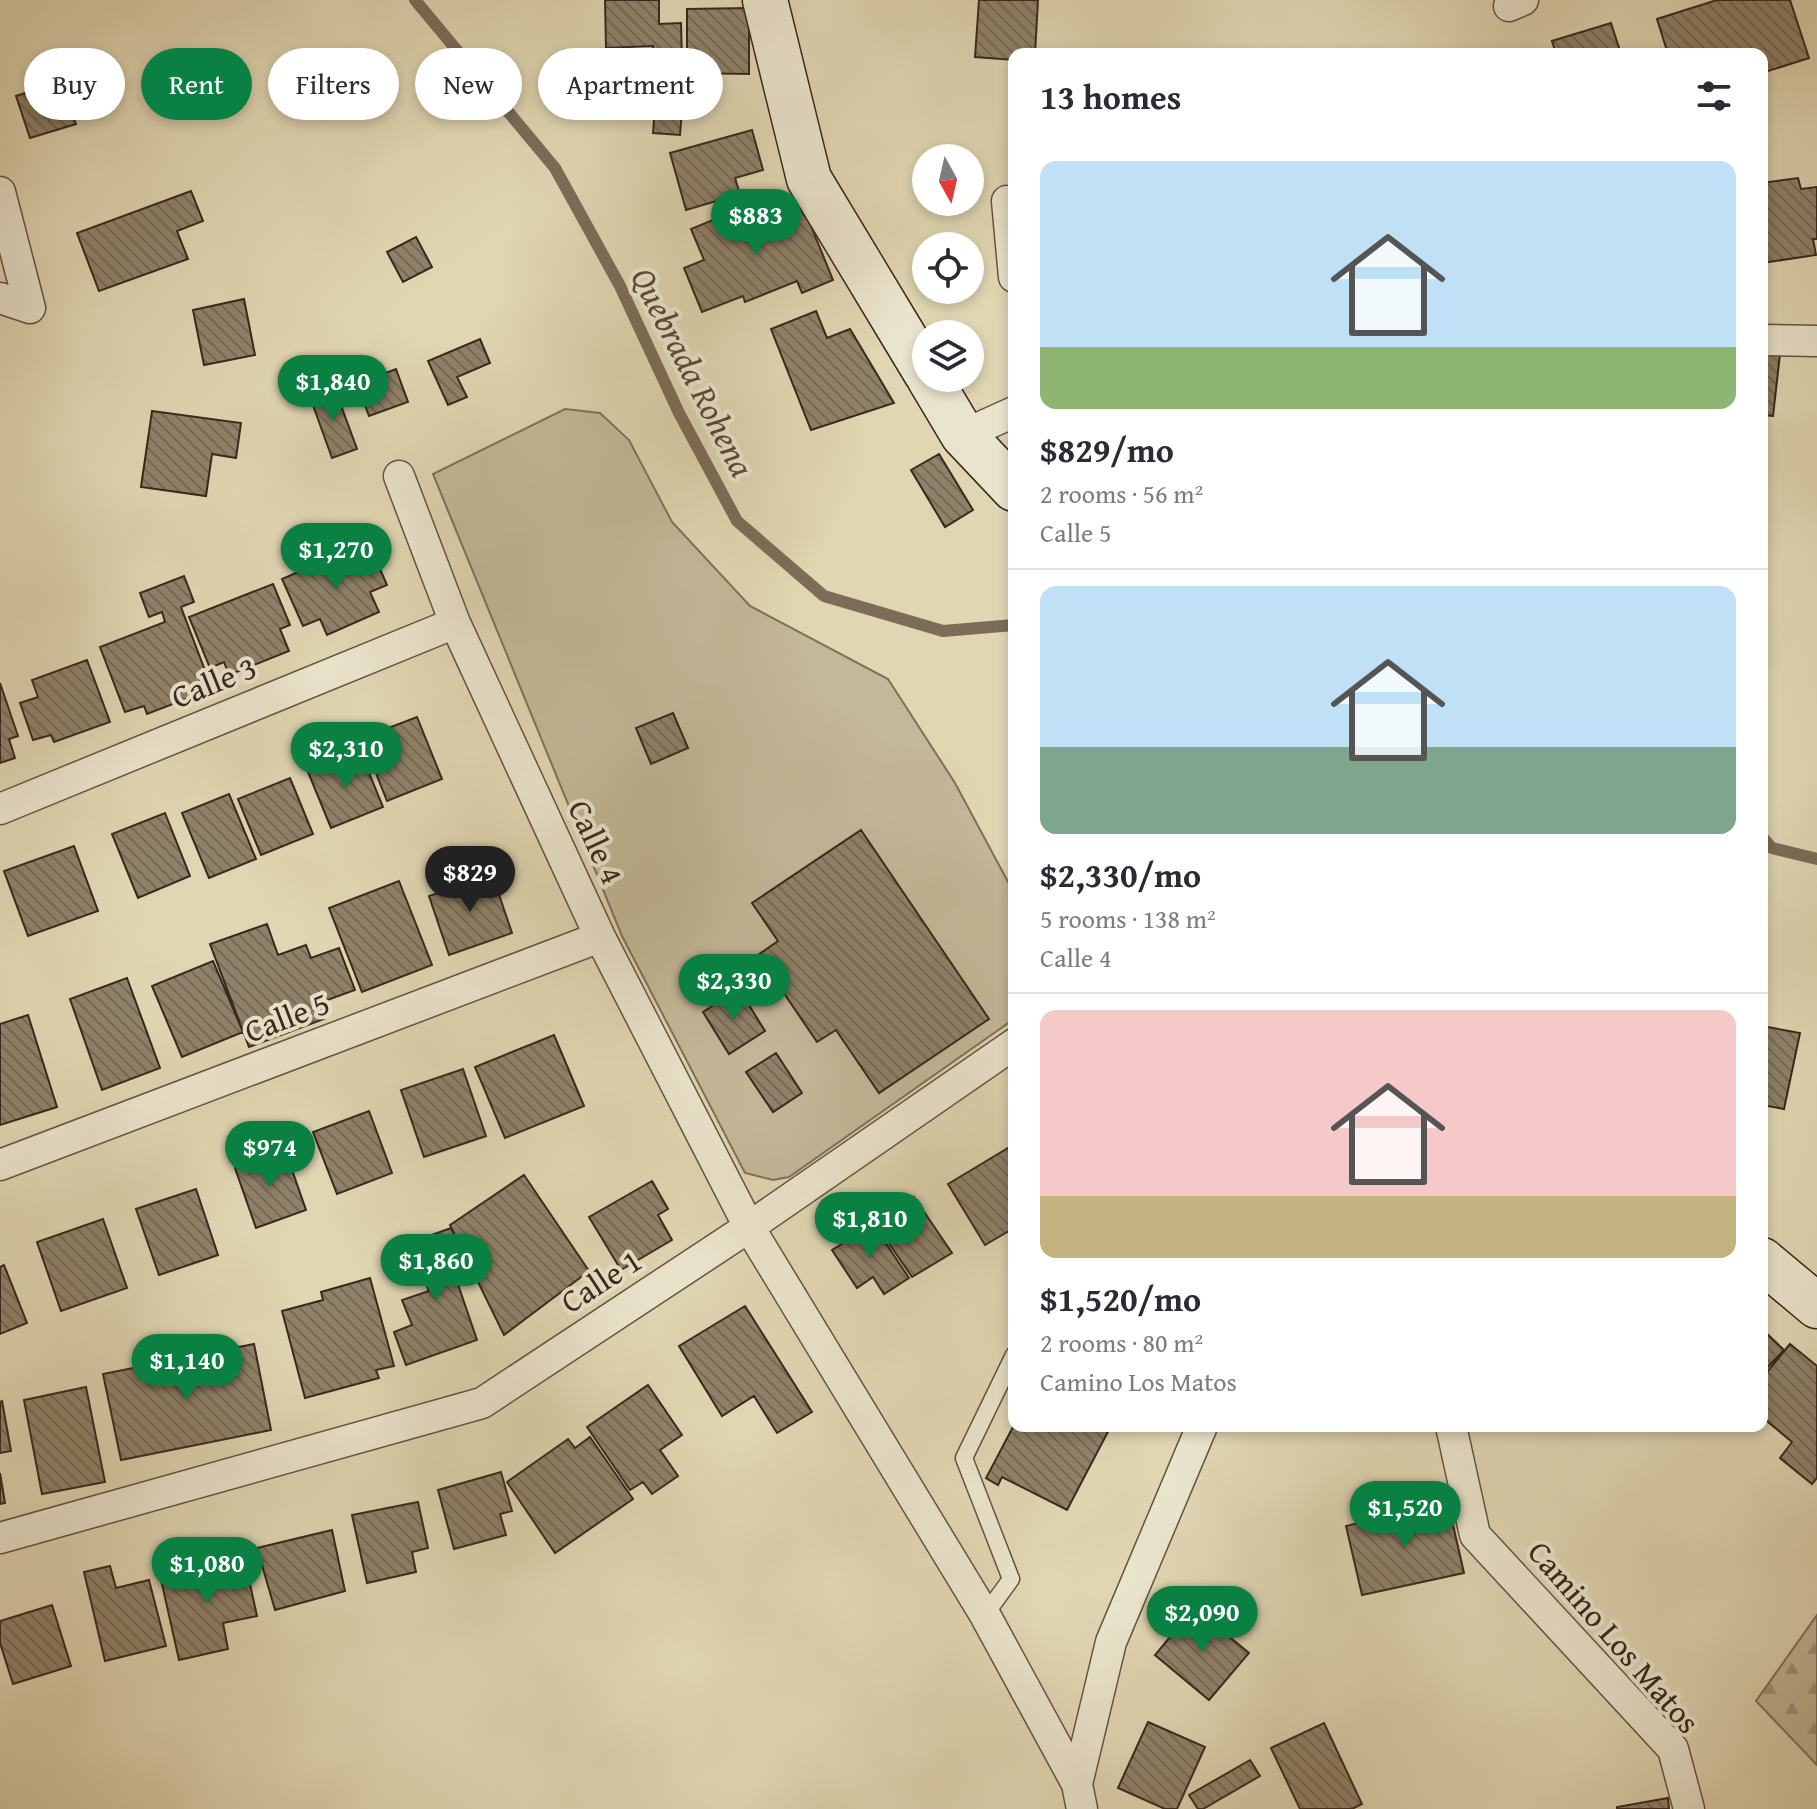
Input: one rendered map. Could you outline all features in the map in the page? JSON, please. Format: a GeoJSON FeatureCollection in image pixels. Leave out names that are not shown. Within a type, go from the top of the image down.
{"type":"FeatureCollection","features":[{"type":"Feature","properties":{"kind":"street"},"geometry":{"type":"LineString","coordinates":[[765,0],[809,179],[912,351]]}},
{"type":"Feature","properties":{"kind":"street"},"geometry":{"type":"LineString","coordinates":[[0,192],[30,308],[0,298]]}},
{"type":"Feature","properties":{"kind":"street"},"geometry":{"type":"LineString","coordinates":[[1007,201],[1008,212]]}},
{"type":"Feature","properties":{"kind":"street"},"geometry":{"type":"LineString","coordinates":[[1768,340],[1817,341]]}},
{"type":"Feature","properties":{"kind":"street"},"geometry":{"type":"LineString","coordinates":[[937,392],[963,435],[1008,483]]}},
{"type":"Feature","properties":{"kind":"street"},"geometry":{"type":"LineString","coordinates":[[963,435],[1008,415]]}},
{"type":"Feature","properties":{"kind":"street","name":"Calle 4"},"geometry":{"type":"LineString","coordinates":[[399,476],[455,623],[600,937],[749,1227],[985,1615],[1080,1796]]}},
{"type":"Feature","properties":{"kind":"street","name":"Calle 3"},"geometry":{"type":"LineString","coordinates":[[0,809],[455,623]]}},
{"type":"Feature","properties":{"kind":"street","name":"Calle 5"},"geometry":{"type":"LineString","coordinates":[[0,1165],[600,937]]}},
{"type":"Feature","properties":{"kind":"street","name":"Calle 1"},"geometry":{"type":"LineString","coordinates":[[0,1538],[482,1403],[749,1227],[1008,1048]]}},
{"type":"Feature","properties":{"kind":"street"},"geometry":{"type":"LineString","coordinates":[[1768,1265],[1817,1306]]}},
{"type":"Feature","properties":{"kind":"street"},"geometry":{"type":"LineString","coordinates":[[1080,1796],[1111,1642],[1199,1432]]}},
{"type":"Feature","properties":{"kind":"street","name":"Camino Los Matos"},"geometry":{"type":"LineString","coordinates":[[1452,1432],[1475,1535],[1673,1749],[1689,1809]]}},
{"type":"Feature","properties":{"kind":"lane"},"geometry":{"type":"LineString","coordinates":[[985,1615],[1011,1579],[964,1458],[1008,1367]]}},
{"type":"Feature","properties":{"kind":"green space"},"geometry":{"type":"Polygon","coordinates":[[[565,409],[600,413],[629,440],[672,522],[750,606],[888,679],[955,783],[1008,882],[1008,1023],[789,1177],[773,1180],[745,1173],[622,936],[433,474],[565,409]]]}},
{"type":"Feature","properties":{"kind":"green space"},"geometry":{"type":"Polygon","coordinates":[[[1817,1615],[1817,1765],[1756,1701],[1817,1615]]]}},
{"type":"Feature","properties":{"kind":"building"},"geometry":{"type":"Polygon","coordinates":[[[605,0],[659,0],[659,24],[681,23],[682,48],[606,48],[605,0]]]}},
{"type":"Feature","properties":{"kind":"building"},"geometry":{"type":"Polygon","coordinates":[[[979,0],[1038,0],[1035,48],[1008,48],[1008,60],[975,57],[979,0]]]}},
{"type":"Feature","properties":{"kind":"building"},"geometry":{"type":"Polygon","coordinates":[[[1717,0],[1790,0],[1809,58],[1768,71],[1768,48],[1666,48],[1657,19],[1717,0]]]}},
{"type":"Feature","properties":{"kind":"building"},"geometry":{"type":"Polygon","coordinates":[[[749,8],[749,74],[723,74],[723,48],[687,48],[687,9],[749,8]]]}},
{"type":"Feature","properties":{"kind":"building"},"geometry":{"type":"Polygon","coordinates":[[[1611,23],[1619,48],[1554,48],[1552,41],[1611,23]]]}},
{"type":"Feature","properties":{"kind":"building"},"geometry":{"type":"Polygon","coordinates":[[[24,94],[24,120],[16,96],[24,94]]]}},
{"type":"Feature","properties":{"kind":"building"},"geometry":{"type":"Polygon","coordinates":[[[24,120],[75,120],[76,124],[30,138],[24,120]]]}},
{"type":"Feature","properties":{"kind":"building"},"geometry":{"type":"Polygon","coordinates":[[[654,120],[681,120],[680,135],[653,133],[654,120]]]}},
{"type":"Feature","properties":{"kind":"building"},"geometry":{"type":"Polygon","coordinates":[[[752,130],[763,170],[735,178],[740,194],[686,210],[670,153],[752,130]]]}},
{"type":"Feature","properties":{"kind":"building"},"geometry":{"type":"Polygon","coordinates":[[[1798,178],[1801,189],[1817,187],[1817,239],[1813,239],[1816,255],[1768,262],[1768,182],[1798,178]]]}},
{"type":"Feature","properties":{"kind":"building"},"geometry":{"type":"Polygon","coordinates":[[[191,191],[203,221],[177,231],[188,259],[99,291],[77,233],[191,191]]]}},
{"type":"Feature","properties":{"kind":"building"},"geometry":{"type":"Polygon","coordinates":[[[800,199],[833,280],[802,293],[797,281],[745,302],[743,296],[702,312],[684,268],[704,260],[691,229],[727,214],[732,227],[800,199]]]}},
{"type":"Feature","properties":{"kind":"building"},"geometry":{"type":"Polygon","coordinates":[[[416,237],[432,267],[403,282],[387,252],[416,237]]]}},
{"type":"Feature","properties":{"kind":"building"},"geometry":{"type":"Polygon","coordinates":[[[244,299],[255,355],[204,365],[193,310],[244,299]]]}},
{"type":"Feature","properties":{"kind":"building"},"geometry":{"type":"Polygon","coordinates":[[[816,311],[827,338],[850,329],[894,403],[811,430],[771,329],[816,311]]]}},
{"type":"Feature","properties":{"kind":"building"},"geometry":{"type":"Polygon","coordinates":[[[480,339],[490,363],[457,377],[467,397],[448,405],[428,361],[480,339]]]}},
{"type":"Feature","properties":{"kind":"building"},"geometry":{"type":"Polygon","coordinates":[[[1768,353],[1780,354],[1773,416],[1768,416],[1768,353]]]}},
{"type":"Feature","properties":{"kind":"building"},"geometry":{"type":"Polygon","coordinates":[[[396,369],[408,402],[369,416],[357,384],[396,369]]]}},
{"type":"Feature","properties":{"kind":"building"},"geometry":{"type":"Polygon","coordinates":[[[335,389],[357,449],[332,458],[310,397],[335,389]]]}},
{"type":"Feature","properties":{"kind":"building"},"geometry":{"type":"Polygon","coordinates":[[[152,411],[241,423],[236,458],[212,454],[206,496],[141,487],[152,411]]]}},
{"type":"Feature","properties":{"kind":"building"},"geometry":{"type":"Polygon","coordinates":[[[939,454],[973,510],[945,527],[911,470],[939,454]]]}},
{"type":"Feature","properties":{"kind":"building"},"geometry":{"type":"Polygon","coordinates":[[[353,548],[360,562],[374,555],[387,585],[370,592],[379,612],[327,635],[320,619],[303,626],[282,579],[353,548]]]}},
{"type":"Feature","properties":{"kind":"building"},"geometry":{"type":"Polygon","coordinates":[[[184,576],[194,602],[181,607],[212,689],[147,714],[144,706],[125,712],[100,647],[165,622],[162,612],[149,617],[140,593],[184,576]]]}},
{"type":"Feature","properties":{"kind":"building"},"geometry":{"type":"Polygon","coordinates":[[[273,584],[290,625],[280,629],[289,651],[229,675],[224,662],[210,668],[189,617],[273,584]]]}},
{"type":"Feature","properties":{"kind":"building"},"geometry":{"type":"Polygon","coordinates":[[[87,660],[110,722],[54,742],[51,735],[33,740],[20,703],[38,697],[32,680],[87,660]]]}},
{"type":"Feature","properties":{"kind":"building"},"geometry":{"type":"Polygon","coordinates":[[[0,683],[18,736],[9,739],[15,758],[0,763],[0,683]]]}},
{"type":"Feature","properties":{"kind":"building"},"geometry":{"type":"Polygon","coordinates":[[[673,713],[688,748],[651,764],[636,728],[673,713]]]}},
{"type":"Feature","properties":{"kind":"building"},"geometry":{"type":"Polygon","coordinates":[[[417,717],[442,779],[387,801],[362,738],[417,717]]]}},
{"type":"Feature","properties":{"kind":"building"},"geometry":{"type":"Polygon","coordinates":[[[360,751],[383,807],[331,828],[308,772],[360,751]]]}},
{"type":"Feature","properties":{"kind":"building"},"geometry":{"type":"Polygon","coordinates":[[[290,778],[313,834],[261,855],[238,799],[290,778]]]}},
{"type":"Feature","properties":{"kind":"building"},"geometry":{"type":"Polygon","coordinates":[[[229,794],[256,859],[209,878],[182,813],[229,794]]]}},
{"type":"Feature","properties":{"kind":"building"},"geometry":{"type":"Polygon","coordinates":[[[165,813],[190,876],[138,898],[112,834],[165,813]]]}},
{"type":"Feature","properties":{"kind":"building"},"geometry":{"type":"Polygon","coordinates":[[[861,830],[989,1019],[879,1093],[836,1030],[817,1042],[758,955],[778,941],[752,903],[861,830]]]}},
{"type":"Feature","properties":{"kind":"building"},"geometry":{"type":"Polygon","coordinates":[[[74,846],[98,911],[28,936],[4,871],[74,846]]]}},
{"type":"Feature","properties":{"kind":"building"},"geometry":{"type":"Polygon","coordinates":[[[492,874],[512,933],[449,955],[429,896],[492,874]]]}},
{"type":"Feature","properties":{"kind":"building"},"geometry":{"type":"Polygon","coordinates":[[[399,881],[432,965],[362,992],[329,908],[399,881]]]}},
{"type":"Feature","properties":{"kind":"building"},"geometry":{"type":"Polygon","coordinates":[[[267,924],[278,955],[306,945],[311,958],[339,948],[355,990],[319,1003],[324,1019],[249,1047],[210,944],[267,924]]]}},
{"type":"Feature","properties":{"kind":"building"},"geometry":{"type":"Polygon","coordinates":[[[213,961],[243,1032],[182,1057],[152,986],[213,961]]]}},
{"type":"Feature","properties":{"kind":"building"},"geometry":{"type":"Polygon","coordinates":[[[127,978],[160,1068],[102,1090],[70,999],[127,978]]]}},
{"type":"Feature","properties":{"kind":"building"},"geometry":{"type":"Polygon","coordinates":[[[739,989],[765,1031],[729,1054],[703,1012],[739,989]]]}},
{"type":"Feature","properties":{"kind":"building"},"geometry":{"type":"Polygon","coordinates":[[[28,1015],[57,1107],[0,1125],[0,1024],[28,1015]]]}},
{"type":"Feature","properties":{"kind":"building"},"geometry":{"type":"Polygon","coordinates":[[[1768,1027],[1800,1033],[1784,1109],[1768,1106],[1768,1027]]]}},
{"type":"Feature","properties":{"kind":"building"},"geometry":{"type":"Polygon","coordinates":[[[554,1035],[584,1106],[505,1138],[475,1067],[554,1035]]]}},
{"type":"Feature","properties":{"kind":"building"},"geometry":{"type":"Polygon","coordinates":[[[776,1053],[802,1093],[773,1112],[746,1072],[776,1053]]]}},
{"type":"Feature","properties":{"kind":"building"},"geometry":{"type":"Polygon","coordinates":[[[463,1069],[486,1136],[424,1157],[401,1090],[463,1069]]]}},
{"type":"Feature","properties":{"kind":"building"},"geometry":{"type":"Polygon","coordinates":[[[369,1111],[392,1173],[337,1194],[313,1132],[369,1111]]]}},
{"type":"Feature","properties":{"kind":"building"},"geometry":{"type":"Polygon","coordinates":[[[1008,1148],[1008,1232],[985,1245],[948,1184],[1008,1148]]]}},
{"type":"Feature","properties":{"kind":"building"},"geometry":{"type":"Polygon","coordinates":[[[285,1150],[306,1210],[256,1228],[235,1168],[285,1150]]]}},
{"type":"Feature","properties":{"kind":"building"},"geometry":{"type":"Polygon","coordinates":[[[524,1175],[589,1271],[504,1335],[450,1225],[524,1175]]]}},
{"type":"Feature","properties":{"kind":"building"},"geometry":{"type":"Polygon","coordinates":[[[652,1181],[668,1209],[658,1215],[672,1240],[621,1270],[589,1217],[652,1181]]]}},
{"type":"Feature","properties":{"kind":"building"},"geometry":{"type":"Polygon","coordinates":[[[196,1189],[218,1255],[159,1275],[136,1209],[196,1189]]]}},
{"type":"Feature","properties":{"kind":"building"},"geometry":{"type":"Polygon","coordinates":[[[914,1197],[952,1253],[912,1277],[875,1223],[914,1197]]]}},
{"type":"Feature","properties":{"kind":"building"},"geometry":{"type":"Polygon","coordinates":[[[103,1219],[127,1288],[61,1311],[37,1242],[103,1219]]]}},
{"type":"Feature","properties":{"kind":"building"},"geometry":{"type":"Polygon","coordinates":[[[873,1224],[909,1278],[884,1294],[873,1277],[857,1288],[832,1250],[873,1224]]]}},
{"type":"Feature","properties":{"kind":"building"},"geometry":{"type":"Polygon","coordinates":[[[451,1228],[465,1255],[450,1261],[477,1340],[406,1365],[394,1332],[412,1325],[402,1300],[429,1291],[409,1243],[451,1228]]]}},
{"type":"Feature","properties":{"kind":"building"},"geometry":{"type":"Polygon","coordinates":[[[4,1265],[27,1323],[0,1334],[0,1267],[4,1265]]]}},
{"type":"Feature","properties":{"kind":"building"},"geometry":{"type":"Polygon","coordinates":[[[370,1278],[394,1366],[376,1370],[379,1378],[305,1398],[282,1311],[323,1300],[321,1292],[370,1278]]]}},
{"type":"Feature","properties":{"kind":"building"},"geometry":{"type":"Polygon","coordinates":[[[745,1306],[812,1412],[777,1433],[754,1396],[722,1416],[679,1346],[745,1306]]]}},
{"type":"Feature","properties":{"kind":"building"},"geometry":{"type":"Polygon","coordinates":[[[1768,1335],[1784,1350],[1768,1367],[1768,1335]]]}},
{"type":"Feature","properties":{"kind":"building"},"geometry":{"type":"Polygon","coordinates":[[[254,1344],[271,1430],[121,1460],[103,1374],[254,1344]]]}},
{"type":"Feature","properties":{"kind":"building"},"geometry":{"type":"Polygon","coordinates":[[[1790,1344],[1817,1366],[1817,1478],[1812,1484],[1780,1458],[1792,1442],[1768,1422],[1768,1371],[1790,1344]]]}},
{"type":"Feature","properties":{"kind":"building"},"geometry":{"type":"Polygon","coordinates":[[[648,1385],[682,1435],[660,1450],[678,1476],[652,1494],[643,1482],[630,1490],[587,1427],[648,1385]]]}},
{"type":"Feature","properties":{"kind":"building"},"geometry":{"type":"Polygon","coordinates":[[[86,1387],[105,1482],[42,1494],[24,1400],[86,1387]]]}},
{"type":"Feature","properties":{"kind":"building"},"geometry":{"type":"Polygon","coordinates":[[[0,1402],[11,1451],[0,1453],[0,1402]]]}},
{"type":"Feature","properties":{"kind":"building"},"geometry":{"type":"Polygon","coordinates":[[[1010,1432],[1108,1432],[1067,1510],[1002,1477],[998,1485],[986,1478],[1010,1432]]]}},
{"type":"Feature","properties":{"kind":"building"},"geometry":{"type":"Polygon","coordinates":[[[590,1437],[633,1499],[555,1553],[507,1482],[568,1439],[575,1448],[590,1437]]]}},
{"type":"Feature","properties":{"kind":"building"},"geometry":{"type":"Polygon","coordinates":[[[501,1472],[512,1511],[500,1514],[506,1535],[454,1549],[438,1490],[501,1472]]]}},
{"type":"Feature","properties":{"kind":"building"},"geometry":{"type":"Polygon","coordinates":[[[0,1473],[5,1503],[0,1504],[0,1473]]]}},
{"type":"Feature","properties":{"kind":"building"},"geometry":{"type":"Polygon","coordinates":[[[418,1502],[428,1548],[412,1552],[416,1572],[367,1583],[352,1515],[418,1502]]]}},
{"type":"Feature","properties":{"kind":"building"},"geometry":{"type":"Polygon","coordinates":[[[1448,1503],[1464,1573],[1362,1595],[1346,1526],[1448,1503]]]}},
{"type":"Feature","properties":{"kind":"building"},"geometry":{"type":"Polygon","coordinates":[[[332,1530],[345,1591],[275,1610],[257,1548],[332,1530]]]}},
{"type":"Feature","properties":{"kind":"building"},"geometry":{"type":"Polygon","coordinates":[[[244,1557],[257,1616],[223,1623],[228,1649],[179,1660],[160,1575],[244,1557]]]}},
{"type":"Feature","properties":{"kind":"building"},"geometry":{"type":"Polygon","coordinates":[[[110,1566],[116,1588],[149,1580],[166,1646],[105,1661],[84,1572],[110,1566]]]}},
{"type":"Feature","properties":{"kind":"building"},"geometry":{"type":"Polygon","coordinates":[[[52,1605],[71,1666],[13,1684],[0,1643],[0,1621],[52,1605]]]}},
{"type":"Feature","properties":{"kind":"building"},"geometry":{"type":"Polygon","coordinates":[[[1194,1608],[1249,1653],[1209,1700],[1155,1655],[1194,1608]]]}},
{"type":"Feature","properties":{"kind":"building"},"geometry":{"type":"Polygon","coordinates":[[[1148,1722],[1205,1747],[1177,1809],[1165,1809],[1118,1788],[1148,1722]]]}},
{"type":"Feature","properties":{"kind":"building"},"geometry":{"type":"Polygon","coordinates":[[[1324,1723],[1362,1804],[1352,1809],[1300,1809],[1271,1748],[1324,1723]]]}},
{"type":"Feature","properties":{"kind":"building"},"geometry":{"type":"Polygon","coordinates":[[[1250,1760],[1260,1776],[1198,1809],[1189,1795],[1250,1760]]]}},
{"type":"Feature","properties":{"kind":"building"},"geometry":{"type":"Polygon","coordinates":[[[1668,1798],[1669,1809],[1617,1809],[1617,1807],[1668,1798]]]}},
{"type":"Feature","properties":{"kind":"waterway","name":"Quebrada Rohena"},"geometry":{"type":"LineString","coordinates":[[415,0],[555,168],[620,286],[679,413],[737,521],[824,596],[943,631],[1008,626]]}},
{"type":"Feature","properties":{"kind":"waterway","name":"Quebrada Rohena"},"geometry":{"type":"LineString","coordinates":[[1768,844],[1772,848],[1817,859]]}}]}
